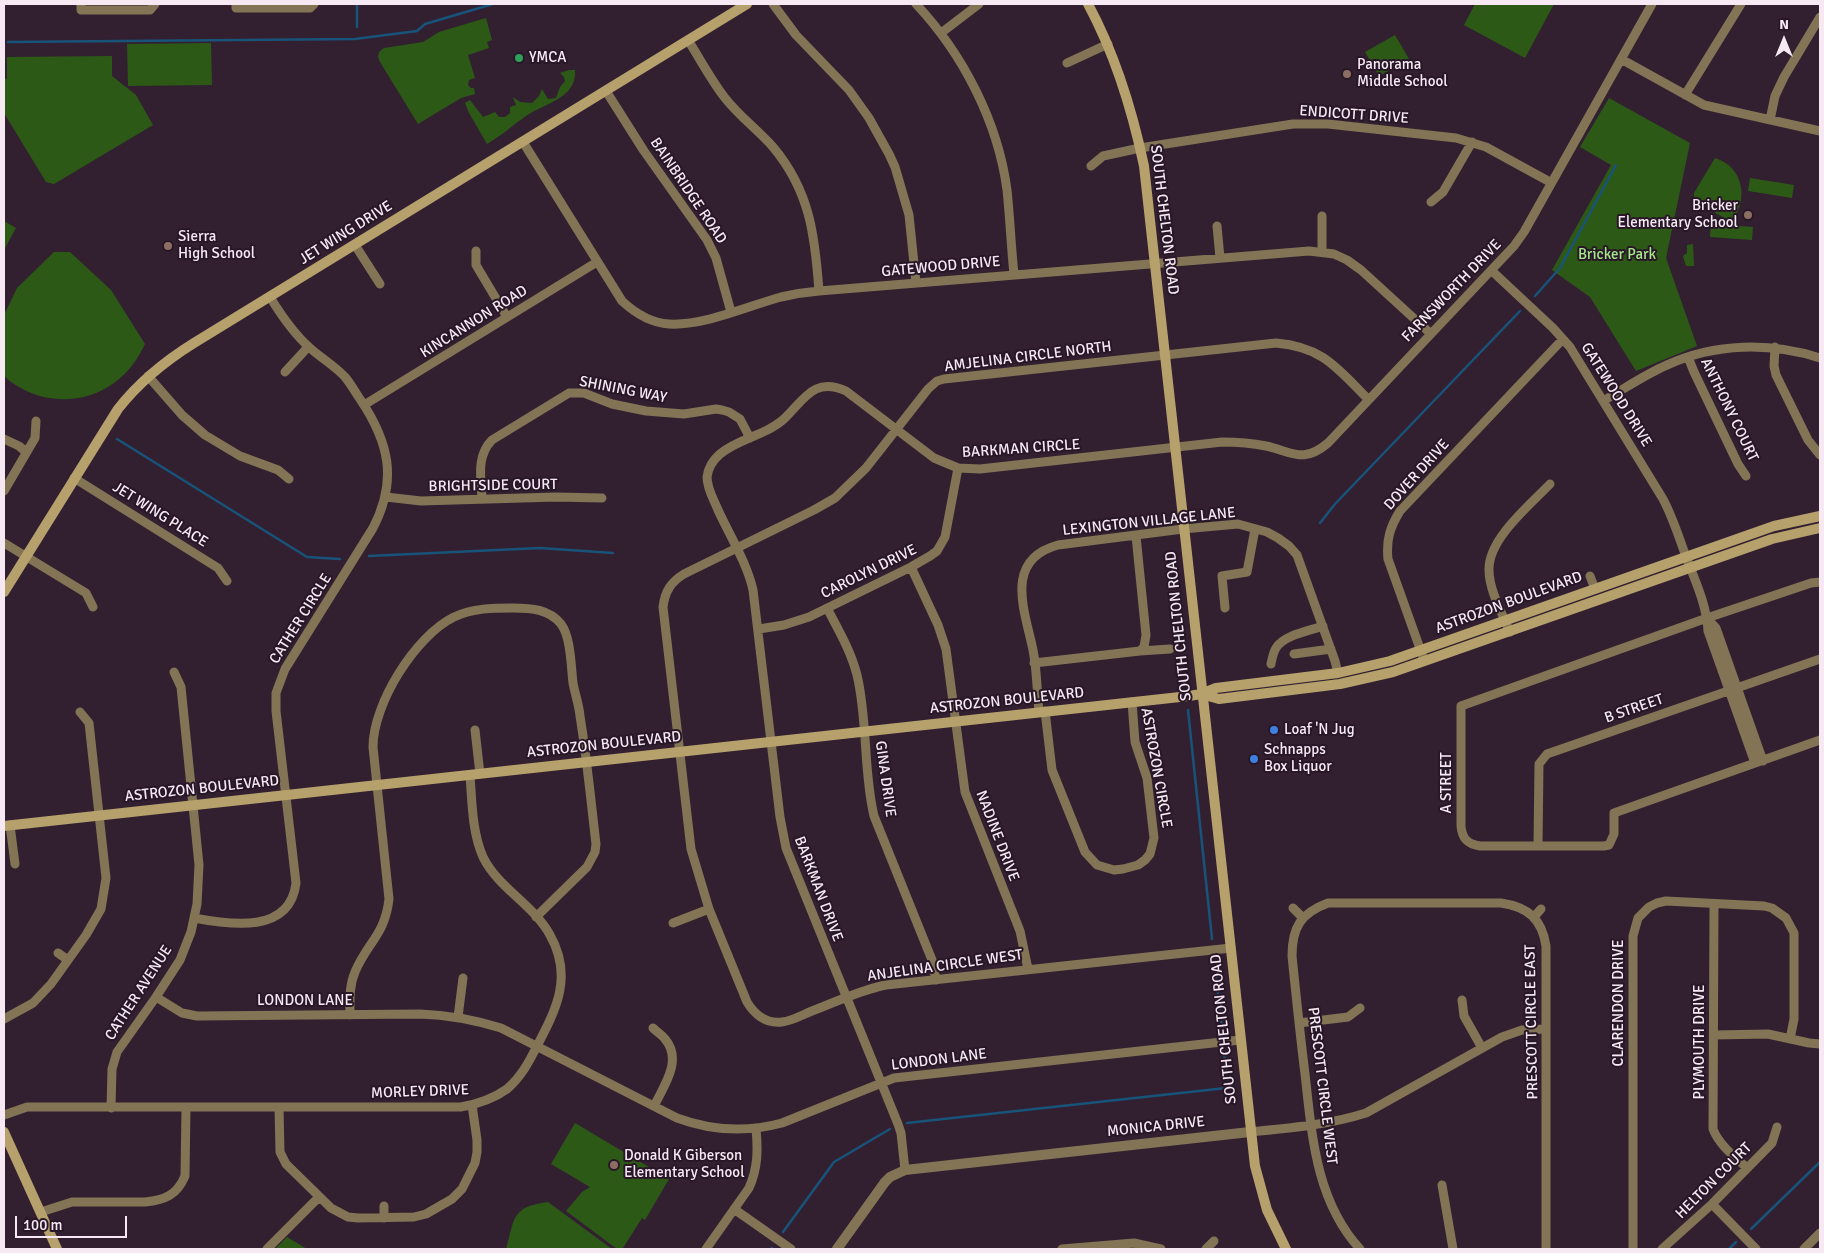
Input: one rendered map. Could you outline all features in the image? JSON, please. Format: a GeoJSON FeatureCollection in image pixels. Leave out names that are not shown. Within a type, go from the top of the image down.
{"type":"FeatureCollection","features":[{"type":"Feature","properties":{"kind":"main road","name":"JET WING DRIVE"},"geometry":{"type":"LineString","coordinates":[[4,592],[118,408],[148,376],[174,355],[748,4]]}},
{"type":"Feature","properties":{"kind":"main road","name":"SOUTH CHELTON ROAD"},"geometry":{"type":"LineString","coordinates":[[1088,4],[1108,44],[1124,84],[1134,118],[1147,187],[1250,1132],[1259,1185],[1286,1249]]}},
{"type":"Feature","properties":{"kind":"main road","name":"ASTROZON BOULEVARD"},"geometry":{"type":"LineString","coordinates":[[7,825],[1132,702],[1201,694],[1216,688],[1338,673],[1390,661],[1420,651],[1774,526],[1820,516]]}},
{"type":"Feature","properties":{"kind":"main road","name":"ASTROZON BOULEVARD"},"geometry":{"type":"LineString","coordinates":[[1201,694],[1219,699],[1340,684],[1393,672],[1772,539],[1820,528]]}},
{"type":"Feature","properties":{"kind":"main road"},"geometry":{"type":"LineString","coordinates":[[4,1132],[57,1249]]}},
{"type":"Feature","properties":{"kind":"street"},"geometry":{"type":"LineString","coordinates":[[81,4],[81,10],[150,10],[155,4]]}},
{"type":"Feature","properties":{"kind":"street"},"geometry":{"type":"LineString","coordinates":[[236,4],[236,8],[310,8],[314,4]]}},
{"type":"Feature","properties":{"kind":"street"},"geometry":{"type":"LineString","coordinates":[[774,4],[796,35],[839,78],[854,96],[889,154],[895,167],[909,215],[916,283]]}},
{"type":"Feature","properties":{"kind":"street"},"geometry":{"type":"LineString","coordinates":[[916,4],[941,33],[969,79],[985,111],[996,142],[1006,190],[1014,274]]}},
{"type":"Feature","properties":{"kind":"street"},"geometry":{"type":"LineString","coordinates":[[941,33],[979,4]]}},
{"type":"Feature","properties":{"kind":"street","name":"FARNSWORTH DRIVE"},"geometry":{"type":"LineString","coordinates":[[1175,448],[1222,442],[1245,442],[1268,446],[1294,455],[1306,456],[1318,452],[1328,443],[1514,246],[1524,232],[1550,182],[1652,4]]}},
{"type":"Feature","properties":{"kind":"street"},"geometry":{"type":"LineString","coordinates":[[1685,95],[1741,4]]}},
{"type":"Feature","properties":{"kind":"street"},"geometry":{"type":"LineString","coordinates":[[1770,120],[1775,96],[1784,77],[1820,18]]}},
{"type":"Feature","properties":{"kind":"street"},"geometry":{"type":"LineString","coordinates":[[688,40],[723,96],[773,148],[795,180],[811,221],[817,254],[820,291]]}},
{"type":"Feature","properties":{"kind":"street"},"geometry":{"type":"LineString","coordinates":[[1067,63],[1108,44]]}},
{"type":"Feature","properties":{"kind":"street"},"geometry":{"type":"LineString","coordinates":[[1621,60],[1704,104],[1820,131]]}},
{"type":"Feature","properties":{"kind":"street","name":"BAINBRIDGE ROAD"},"geometry":{"type":"LineString","coordinates":[[606,91],[644,151],[707,240],[716,258],[731,312]]}},
{"type":"Feature","properties":{"kind":"street","name":"ENDICOTT DRIVE"},"geometry":{"type":"LineString","coordinates":[[1091,166],[1103,156],[1140,148],[1302,124],[1328,124],[1456,138],[1472,142],[1486,147],[1550,182]]}},
{"type":"Feature","properties":{"kind":"street","name":"GATEWOOD DRIVE"},"geometry":{"type":"LineString","coordinates":[[523,142],[622,301],[638,314],[648,319],[668,324],[680,324],[782,297],[820,291],[1309,251],[1334,254],[1348,260],[1431,334]]}},
{"type":"Feature","properties":{"kind":"street"},"geometry":{"type":"LineString","coordinates":[[1431,202],[1443,192],[1472,142]]}},
{"type":"Feature","properties":{"kind":"street"},"geometry":{"type":"LineString","coordinates":[[1322,216],[1322,252]]}},
{"type":"Feature","properties":{"kind":"street"},"geometry":{"type":"LineString","coordinates":[[1217,226],[1220,258]]}},
{"type":"Feature","properties":{"kind":"street"},"geometry":{"type":"LineString","coordinates":[[355,244],[380,284]]}},
{"type":"Feature","properties":{"kind":"street"},"geometry":{"type":"LineString","coordinates":[[476,251],[476,265],[507,317]]}},
{"type":"Feature","properties":{"kind":"street","name":"KINCANNON ROAD"},"geometry":{"type":"LineString","coordinates":[[364,405],[597,262]]}},
{"type":"Feature","properties":{"kind":"street","name":"GATEWOOD DRIVE"},"geometry":{"type":"LineString","coordinates":[[1492,270],[1563,339],[1664,499],[1690,567],[1707,618],[1708,631],[1733,690],[1759,762]]}},
{"type":"Feature","properties":{"kind":"street","name":"CATHER CIRCLE"},"geometry":{"type":"LineString","coordinates":[[194,918],[229,924],[265,920],[280,914],[291,901],[296,883],[276,711],[278,685],[285,669],[374,528],[386,497],[388,477],[386,453],[380,434],[364,405],[340,371],[308,347],[296,335],[270,297]]}},
{"type":"Feature","properties":{"kind":"street","name":"DOVER DRIVE"},"geometry":{"type":"LineString","coordinates":[[1424,662],[1388,559],[1387,546],[1393,522],[1406,504],[1563,339]]}},
{"type":"Feature","properties":{"kind":"street","name":"AMJELINA CIRCLE NORTH"},"geometry":{"type":"LineString","coordinates":[[736,549],[835,498],[866,468],[928,389],[937,381],[944,379],[1276,343],[1293,344],[1319,354],[1336,367],[1368,399]]}},
{"type":"Feature","properties":{"kind":"street"},"geometry":{"type":"LineString","coordinates":[[284,372],[308,347]]}},
{"type":"Feature","properties":{"kind":"street"},"geometry":{"type":"LineString","coordinates":[[1603,401],[1667,364],[1718,349],[1732,347],[1775,348],[1793,350],[1820,358]]}},
{"type":"Feature","properties":{"kind":"street"},"geometry":{"type":"LineString","coordinates":[[1775,348],[1774,366],[1776,375],[1808,440],[1820,455]]}},
{"type":"Feature","properties":{"kind":"street","name":"ANTHONY COURT"},"geometry":{"type":"LineString","coordinates":[[1688,357],[1738,464],[1746,476]]}},
{"type":"Feature","properties":{"kind":"street"},"geometry":{"type":"LineString","coordinates":[[148,376],[182,415],[205,435],[240,456],[278,470],[289,480]]}},
{"type":"Feature","properties":{"kind":"street","name":"BARKMAN CIRCLE"},"geometry":{"type":"LineString","coordinates":[[736,549],[711,494],[707,478],[711,464],[730,448],[780,422],[812,390],[824,386],[846,391],[934,458],[958,468],[980,469],[1175,448]]}},
{"type":"Feature","properties":{"kind":"street","name":"SHINING WAY"},"geometry":{"type":"LineString","coordinates":[[482,499],[482,457],[488,444],[569,393],[584,393],[612,404],[646,411],[684,414],[716,409],[722,410],[740,419],[750,438]]}},
{"type":"Feature","properties":{"kind":"street"},"geometry":{"type":"LineString","coordinates":[[4,491],[35,438],[36,421]]}},
{"type":"Feature","properties":{"kind":"street"},"geometry":{"type":"LineString","coordinates":[[4,439],[19,446],[26,452]]}},
{"type":"Feature","properties":{"kind":"street","name":"CAROLYN DRIVE"},"geometry":{"type":"LineString","coordinates":[[759,629],[793,623],[912,567],[930,556],[941,545],[947,529],[958,468]]}},
{"type":"Feature","properties":{"kind":"street","name":"JET WING PLACE"},"geometry":{"type":"LineString","coordinates":[[74,478],[218,568],[227,582]]}},
{"type":"Feature","properties":{"kind":"street"},"geometry":{"type":"LineString","coordinates":[[1510,632],[1491,582],[1489,570],[1491,555],[1499,537],[1550,484]]}},
{"type":"Feature","properties":{"kind":"street","name":"BRIGHTSIDE COURT"},"geometry":{"type":"LineString","coordinates":[[386,497],[411,501],[602,498]]}},
{"type":"Feature","properties":{"kind":"street","name":"LEXINGTON VILLAGE LANE"},"geometry":{"type":"LineString","coordinates":[[1042,712],[1022,596],[1022,578],[1030,562],[1042,551],[1058,545],[1238,524],[1278,538],[1297,555],[1338,673]]}},
{"type":"Feature","properties":{"kind":"street"},"geometry":{"type":"LineString","coordinates":[[1225,608],[1222,576],[1247,572],[1256,529]]}},
{"type":"Feature","properties":{"kind":"street"},"geometry":{"type":"LineString","coordinates":[[1136,536],[1146,635],[1144,647],[1140,651]]}},
{"type":"Feature","properties":{"kind":"street"},"geometry":{"type":"LineString","coordinates":[[4,542],[86,593],[93,608]]}},
{"type":"Feature","properties":{"kind":"street","name":"BARKMAN DRIVE"},"geometry":{"type":"LineString","coordinates":[[736,549],[751,582],[759,629],[780,817],[786,848],[901,1133],[905,1170]]}},
{"type":"Feature","properties":{"kind":"street","name":"ANJELINA CIRCLE WEST"},"geometry":{"type":"LineString","coordinates":[[736,549],[677,579],[666,591],[663,607],[688,836],[694,862],[709,909],[747,1002],[759,1016],[766,1020],[782,1022],[876,987],[1231,948]]}},
{"type":"Feature","properties":{"kind":"street","name":"NADINE DRIVE"},"geometry":{"type":"LineString","coordinates":[[912,567],[942,636],[949,661],[963,782],[967,800],[1020,931],[1028,969]]}},
{"type":"Feature","properties":{"kind":"street"},"geometry":{"type":"LineString","coordinates":[[1590,576],[1595,589]]}},
{"type":"Feature","properties":{"kind":"street","name":"A STREET"},"geometry":{"type":"LineString","coordinates":[[1820,582],[1811,583],[1707,618],[1461,706],[1461,826],[1463,836],[1465,841],[1470,844],[1480,846],[1598,847],[1609,845],[1614,834],[1614,813],[1820,740]]}},
{"type":"Feature","properties":{"kind":"street"},"geometry":{"type":"LineString","coordinates":[[350,1015],[350,993],[355,972],[380,931],[388,910],[389,888],[373,747],[376,722],[401,670],[431,634],[439,626],[454,617],[482,609],[534,608],[549,614],[566,632],[580,713],[596,844],[595,852],[587,867],[536,917]]}},
{"type":"Feature","properties":{"kind":"street","name":"GINA DRIVE"},"geometry":{"type":"LineString","coordinates":[[827,608],[854,665],[859,686],[870,795],[874,816],[932,960],[936,980]]}},
{"type":"Feature","properties":{"kind":"street"},"geometry":{"type":"LineString","coordinates":[[1271,664],[1276,648],[1280,644],[1294,636],[1323,626]]}},
{"type":"Feature","properties":{"kind":"street"},"geometry":{"type":"LineString","coordinates":[[1034,663],[1170,649]]}},
{"type":"Feature","properties":{"kind":"street"},"geometry":{"type":"LineString","coordinates":[[1294,654],[1331,649]]}},
{"type":"Feature","properties":{"kind":"street","name":"B STREET"},"geometry":{"type":"LineString","coordinates":[[1538,846],[1538,760],[1547,754],[1820,659]]}},
{"type":"Feature","properties":{"kind":"street","name":"CATHER AVENUE"},"geometry":{"type":"LineString","coordinates":[[111,1108],[112,1069],[117,1052],[180,960],[191,932],[199,885],[199,865],[180,687],[174,672]]}},
{"type":"Feature","properties":{"kind":"street","name":"ASTROZON CIRCLE"},"geometry":{"type":"LineString","coordinates":[[1042,712],[1052,770],[1085,852],[1097,864],[1114,870],[1131,868],[1145,860],[1150,854],[1154,838],[1147,778],[1135,742],[1132,702]]}},
{"type":"Feature","properties":{"kind":"street"},"geometry":{"type":"LineString","coordinates":[[4,1019],[33,1003],[52,984],[95,921],[105,892],[106,865],[89,723],[80,712]]}},
{"type":"Feature","properties":{"kind":"street","name":"MORLEY DRIVE"},"geometry":{"type":"LineString","coordinates":[[4,1115],[27,1108],[452,1107],[484,1102],[515,1082],[529,1063],[557,1005],[562,984],[560,962],[549,932],[494,874],[482,855],[476,833],[475,730]]}},
{"type":"Feature","properties":{"kind":"street","name":"ASTROZON BOULEVARD"},"geometry":{"type":"LineString","coordinates":[[7,825],[15,864]]}},
{"type":"Feature","properties":{"kind":"street"},"geometry":{"type":"LineString","coordinates":[[1636,904],[1643,912],[1657,903],[1666,901],[1764,906],[1772,908],[1786,918],[1794,933],[1794,1019],[1790,1039]]}},
{"type":"Feature","properties":{"kind":"street"},"geometry":{"type":"LineString","coordinates":[[1293,908],[1303,918],[1315,908],[1335,902],[1501,903],[1524,910],[1534,917],[1541,909]]}},
{"type":"Feature","properties":{"kind":"street","name":"PLYMOUTH DRIVE"},"geometry":{"type":"LineString","coordinates":[[1714,904],[1713,1129],[1721,1144],[1747,1168]]}},
{"type":"Feature","properties":{"kind":"street"},"geometry":{"type":"LineString","coordinates":[[673,923],[709,909]]}},
{"type":"Feature","properties":{"kind":"street","name":"CLARENDON DRIVE"},"geometry":{"type":"LineString","coordinates":[[1633,1249],[1633,936],[1638,918],[1643,912]]}},
{"type":"Feature","properties":{"kind":"street","name":"PRESCOTT CIRCLE EAST"},"geometry":{"type":"LineString","coordinates":[[1534,917],[1541,926],[1546,946],[1546,1249]]}},
{"type":"Feature","properties":{"kind":"street","name":"PRESCOTT CIRCLE WEST"},"geometry":{"type":"LineString","coordinates":[[1303,918],[1295,932],[1292,946],[1310,1126],[1320,1176],[1327,1196],[1345,1229],[1360,1249]]}},
{"type":"Feature","properties":{"kind":"street"},"geometry":{"type":"LineString","coordinates":[[58,953],[68,960]]}},
{"type":"Feature","properties":{"kind":"street"},"geometry":{"type":"LineString","coordinates":[[458,1017],[463,978]]}},
{"type":"Feature","properties":{"kind":"street","name":"LONDON LANE"},"geometry":{"type":"LineString","coordinates":[[156,997],[174,1009],[189,1015],[436,1014],[458,1017],[501,1028],[677,1118],[708,1128],[734,1130],[769,1127],[796,1119],[881,1082],[903,1076],[1240,1040]]}},
{"type":"Feature","properties":{"kind":"street"},"geometry":{"type":"LineString","coordinates":[[1462,1000],[1464,1016],[1482,1048]]}},
{"type":"Feature","properties":{"kind":"street"},"geometry":{"type":"LineString","coordinates":[[1299,1023],[1348,1017],[1360,1008]]}},
{"type":"Feature","properties":{"kind":"street"},"geometry":{"type":"LineString","coordinates":[[654,1028],[666,1040],[673,1063],[654,1106]]}},
{"type":"Feature","properties":{"kind":"street","name":"MONICA DRIVE"},"geometry":{"type":"LineString","coordinates":[[905,1170],[1310,1126],[1366,1112],[1513,1032],[1546,1029]]}},
{"type":"Feature","properties":{"kind":"street"},"geometry":{"type":"LineString","coordinates":[[1714,1035],[1768,1034],[1809,1044],[1820,1044]]}},
{"type":"Feature","properties":{"kind":"street"},"geometry":{"type":"LineString","coordinates":[[279,1108],[279,1145],[282,1158],[286,1164],[331,1208],[348,1217],[384,1218],[414,1217],[426,1214],[452,1200],[462,1189],[475,1163],[477,1152],[478,1140],[472,1105]]}},
{"type":"Feature","properties":{"kind":"street"},"geometry":{"type":"LineString","coordinates":[[41,1212],[72,1202],[145,1202],[156,1201],[174,1194],[181,1186],[185,1176],[186,1108]]}},
{"type":"Feature","properties":{"kind":"street","name":"HELTON COURT"},"geometry":{"type":"LineString","coordinates":[[1662,1249],[1712,1204],[1772,1143],[1777,1127]]}},
{"type":"Feature","properties":{"kind":"street"},"geometry":{"type":"LineString","coordinates":[[706,1249],[753,1179],[758,1151],[756,1128]]}},
{"type":"Feature","properties":{"kind":"street"},"geometry":{"type":"LineString","coordinates":[[837,1249],[885,1182],[890,1177],[905,1170]]}},
{"type":"Feature","properties":{"kind":"street"},"geometry":{"type":"LineString","coordinates":[[1442,1185],[1453,1249]]}},
{"type":"Feature","properties":{"kind":"street"},"geometry":{"type":"LineString","coordinates":[[267,1249],[319,1197]]}},
{"type":"Feature","properties":{"kind":"street"},"geometry":{"type":"LineString","coordinates":[[1712,1204],[1756,1249]]}},
{"type":"Feature","properties":{"kind":"street"},"geometry":{"type":"LineString","coordinates":[[384,1206],[384,1218]]}},
{"type":"Feature","properties":{"kind":"street"},"geometry":{"type":"LineString","coordinates":[[734,1209],[791,1249]]}},
{"type":"Feature","properties":{"kind":"street"},"geometry":{"type":"LineString","coordinates":[[1804,1249],[1820,1233]]}},
{"type":"Feature","properties":{"kind":"street"},"geometry":{"type":"LineString","coordinates":[[1206,1249],[1214,1241]]}},
{"type":"Feature","properties":{"kind":"street"},"geometry":{"type":"LineString","coordinates":[[1062,1249],[1134,1243],[1161,1249]]}},
{"type":"Feature","properties":{"kind":"green space"},"geometry":{"type":"Polygon","coordinates":[[[1475,4],[1554,4],[1525,58],[1464,25],[1475,4]]]}},
{"type":"Feature","properties":{"kind":"green space"},"geometry":{"type":"Polygon","coordinates":[[[486,18],[492,40],[487,42],[489,48],[468,55],[475,78],[469,80],[468,85],[474,88],[475,94],[461,98],[418,124],[380,62],[379,52],[384,48],[423,42],[439,32],[486,18]]]}},
{"type":"Feature","properties":{"kind":"green space"},"geometry":{"type":"Polygon","coordinates":[[[1395,35],[1409,59],[1379,76],[1365,52],[1395,35]]]}},
{"type":"Feature","properties":{"kind":"green space"},"geometry":{"type":"Polygon","coordinates":[[[211,43],[212,85],[128,86],[127,44],[211,43]]]}},
{"type":"Feature","properties":{"kind":"green space"},"geometry":{"type":"Polygon","coordinates":[[[112,56],[112,76],[136,95],[153,125],[54,184],[46,182],[4,113],[4,80],[7,78],[7,57],[112,56]]]}},
{"type":"Feature","properties":{"kind":"green space"},"geometry":{"type":"Polygon","coordinates":[[[575,70],[574,80],[571,88],[565,94],[533,111],[487,144],[465,103],[470,100],[483,117],[495,112],[499,117],[505,117],[510,113],[510,107],[516,105],[513,97],[520,102],[532,103],[539,96],[542,89],[548,99],[556,98],[560,87],[565,81],[560,73],[575,70]]]}},
{"type":"Feature","properties":{"kind":"green space","name":"Bricker Park"},"geometry":{"type":"Polygon","coordinates":[[[1609,98],[1690,143],[1666,258],[1697,346],[1636,371],[1590,297],[1552,270],[1611,165],[1580,147],[1609,98]]]}},
{"type":"Feature","properties":{"kind":"green space"},"geometry":{"type":"Polygon","coordinates":[[[1715,158],[1725,162],[1732,169],[1738,176],[1741,185],[1740,204],[1731,222],[1694,200],[1694,193],[1715,158]]]}},
{"type":"Feature","properties":{"kind":"green space"},"geometry":{"type":"Polygon","coordinates":[[[1750,178],[1794,185],[1792,198],[1748,191],[1750,178]]]}},
{"type":"Feature","properties":{"kind":"green space"},"geometry":{"type":"Polygon","coordinates":[[[4,221],[16,228],[4,250],[4,221]]]}},
{"type":"Feature","properties":{"kind":"green space"},"geometry":{"type":"Polygon","coordinates":[[[1711,224],[1753,227],[1752,240],[1710,237],[1711,224]]]}},
{"type":"Feature","properties":{"kind":"green space"},"geometry":{"type":"Polygon","coordinates":[[[1693,244],[1694,266],[1686,266],[1683,256],[1687,253],[1687,245],[1693,244]]]}},
{"type":"Feature","properties":{"kind":"green space"},"geometry":{"type":"Polygon","coordinates":[[[54,252],[70,252],[111,290],[145,344],[132,365],[114,383],[101,391],[73,399],[43,397],[16,385],[4,376],[4,315],[17,288],[54,252]]]}},
{"type":"Feature","properties":{"kind":"green space"},"geometry":{"type":"Polygon","coordinates":[[[575,1123],[669,1179],[645,1220],[642,1218],[623,1248],[617,1249],[566,1211],[582,1192],[590,1187],[551,1164],[575,1123]]]}},
{"type":"Feature","properties":{"kind":"green space"},"geometry":{"type":"Polygon","coordinates":[[[548,1202],[612,1249],[506,1249],[516,1216],[527,1207],[548,1202]]]}},
{"type":"Feature","properties":{"kind":"green space"},"geometry":{"type":"Polygon","coordinates":[[[287,1237],[307,1249],[275,1249],[287,1237]]]}},
{"type":"Feature","properties":{"kind":"waterway"},"geometry":{"type":"LineString","coordinates":[[357,4],[357,27]]}},
{"type":"Feature","properties":{"kind":"waterway"},"geometry":{"type":"LineString","coordinates":[[8,42],[355,39],[417,31],[425,24],[493,4]]}},
{"type":"Feature","properties":{"kind":"waterway"},"geometry":{"type":"LineString","coordinates":[[1535,296],[1560,268],[1616,165]]}},
{"type":"Feature","properties":{"kind":"waterway"},"geometry":{"type":"LineString","coordinates":[[1320,523],[1335,504],[1520,311]]}},
{"type":"Feature","properties":{"kind":"waterway"},"geometry":{"type":"LineString","coordinates":[[117,439],[307,557],[340,559]]}},
{"type":"Feature","properties":{"kind":"waterway"},"geometry":{"type":"LineString","coordinates":[[369,556],[540,548],[613,553]]}},
{"type":"Feature","properties":{"kind":"waterway"},"geometry":{"type":"LineString","coordinates":[[1188,710],[1212,939]]}},
{"type":"Feature","properties":{"kind":"waterway"},"geometry":{"type":"LineString","coordinates":[[1214,958],[1222,1031]]}},
{"type":"Feature","properties":{"kind":"waterway"},"geometry":{"type":"LineString","coordinates":[[907,1123],[1226,1088],[1228,1086],[1224,1052]]}},
{"type":"Feature","properties":{"kind":"waterway"},"geometry":{"type":"LineString","coordinates":[[783,1232],[834,1162],[890,1129]]}},
{"type":"Feature","properties":{"kind":"waterway"},"geometry":{"type":"LineString","coordinates":[[1751,1229],[1820,1162]]}},
{"type":"Feature","properties":{"kind":"waterway"},"geometry":{"type":"LineString","coordinates":[[1729,1249],[1736,1242]]}},
{"type":"Feature","properties":{"kind":"place","name":"YMCA"},"geometry":{"type":"Point","coordinates":[519,58]}},
{"type":"Feature","properties":{"kind":"place","name":"Panorama Middle School"},"geometry":{"type":"Point","coordinates":[1347,74]}},
{"type":"Feature","properties":{"kind":"place","name":"Bricker Elementary School"},"geometry":{"type":"Point","coordinates":[1748,215]}},
{"type":"Feature","properties":{"kind":"place","name":"Sierra High School"},"geometry":{"type":"Point","coordinates":[168,246]}},
{"type":"Feature","properties":{"kind":"place","name":"Loaf 'N Jug"},"geometry":{"type":"Point","coordinates":[1274,730]}},
{"type":"Feature","properties":{"kind":"place","name":"Schnapps Box Liquor"},"geometry":{"type":"Point","coordinates":[1254,759]}},
{"type":"Feature","properties":{"kind":"place","name":"Donald K Giberson Elementary School"},"geometry":{"type":"Point","coordinates":[614,1165]}}]}
